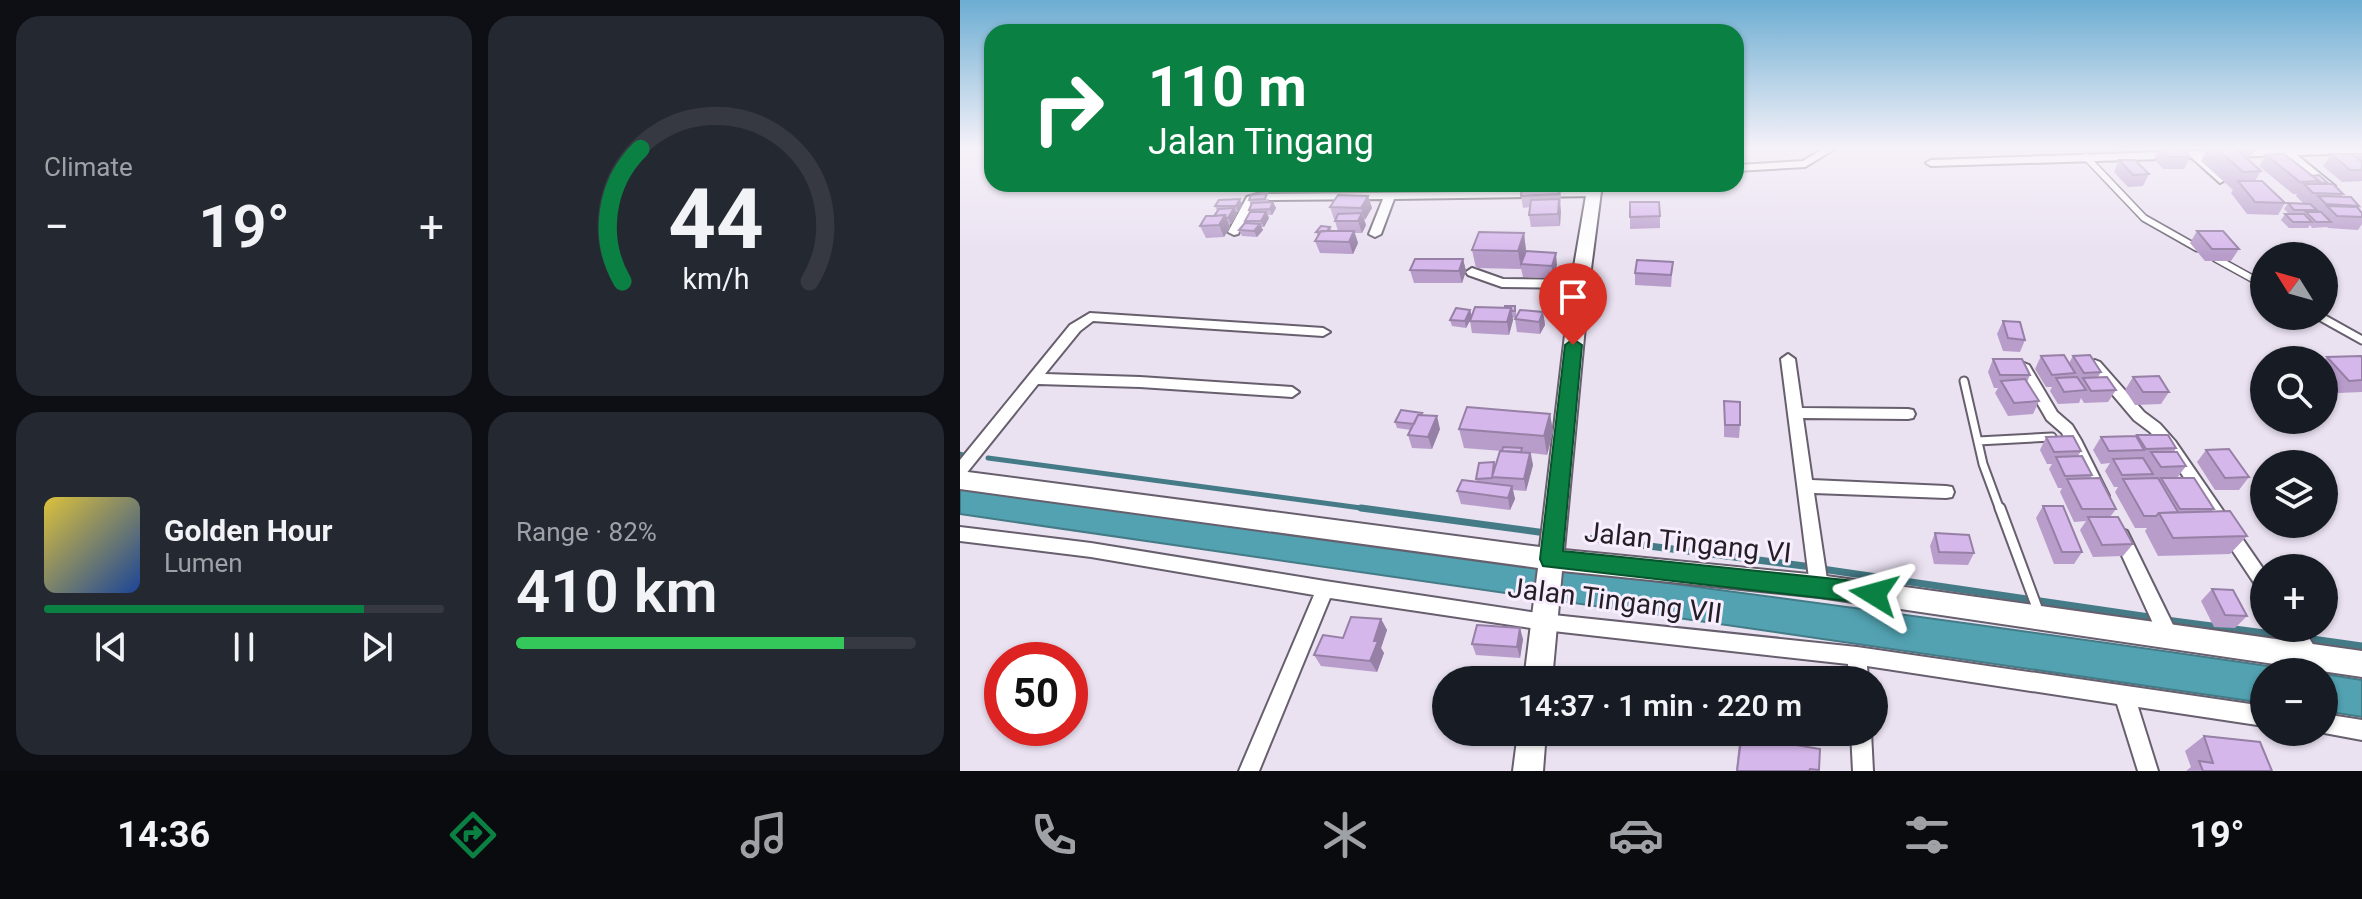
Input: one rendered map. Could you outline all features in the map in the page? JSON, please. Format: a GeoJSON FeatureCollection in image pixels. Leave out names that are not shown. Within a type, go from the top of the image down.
{"type":"FeatureCollection","features":[{"type":"Feature","properties":{"kind":"main road"},"geometry":{"type":"LineString","coordinates":[[1539,666],[1580,284],[1595,192]]}},
{"type":"Feature","properties":{"kind":"main road","name":"Jalan Tingang VI"},"geometry":{"type":"LineString","coordinates":[[960,480],[1550,564],[1819,586],[2362,664]]}},
{"type":"Feature","properties":{"kind":"main road"},"geometry":{"type":"LineString","coordinates":[[1528,771],[1531,746]]}},
{"type":"Feature","properties":{"kind":"street"},"geometry":{"type":"LineString","coordinates":[[2326,184],[2341,196]]}},
{"type":"Feature","properties":{"kind":"street"},"geometry":{"type":"LineString","coordinates":[[1234,232],[1251,199],[1257,197],[1389,198],[1526,192]]}},
{"type":"Feature","properties":{"kind":"street"},"geometry":{"type":"LineString","coordinates":[[1375,234],[1389,198]]}},
{"type":"Feature","properties":{"kind":"street"},"geometry":{"type":"LineString","coordinates":[[1472,272],[1502,283],[1580,284]]}},
{"type":"Feature","properties":{"kind":"street"},"geometry":{"type":"LineString","coordinates":[[960,471],[1082,320],[1090,317],[1323,332]]}},
{"type":"Feature","properties":{"kind":"street"},"geometry":{"type":"LineString","coordinates":[[1788,359],[1819,586]]}},
{"type":"Feature","properties":{"kind":"street"},"geometry":{"type":"LineString","coordinates":[[2095,365],[2139,416],[2170,445],[2250,563]]}},
{"type":"Feature","properties":{"kind":"street"},"geometry":{"type":"LineString","coordinates":[[2024,368],[2052,416],[2072,436],[2169,637]]}},
{"type":"Feature","properties":{"kind":"street"},"geometry":{"type":"LineString","coordinates":[[1035,379],[1292,392]]}},
{"type":"Feature","properties":{"kind":"street"},"geometry":{"type":"LineString","coordinates":[[1795,413],[1908,414]]}},
{"type":"Feature","properties":{"kind":"street"},"geometry":{"type":"LineString","coordinates":[[1807,486],[1946,492]]}},
{"type":"Feature","properties":{"kind":"street","name":"Jalan Tingang VII"},"geometry":{"type":"LineString","coordinates":[[960,534],[1106,552],[1325,589],[1545,610],[2250,714]]}},
{"type":"Feature","properties":{"kind":"street"},"geometry":{"type":"LineString","coordinates":[[1249,771],[1325,589]]}},
{"type":"Feature","properties":{"kind":"street"},"geometry":{"type":"LineString","coordinates":[[2302,642],[2311,656]]}},
{"type":"Feature","properties":{"kind":"street"},"geometry":{"type":"LineString","coordinates":[[1857,656],[1857,666]]}},
{"type":"Feature","properties":{"kind":"street"},"geometry":{"type":"LineString","coordinates":[[2124,695],[2148,771]]}},
{"type":"Feature","properties":{"kind":"street"},"geometry":{"type":"LineString","coordinates":[[2338,726],[2362,730]]}},
{"type":"Feature","properties":{"kind":"street"},"geometry":{"type":"LineString","coordinates":[[1862,746],[1863,771]]}},
{"type":"Feature","properties":{"kind":"lane"},"geometry":{"type":"LineString","coordinates":[[2109,184],[2144,218],[2250,277]]}},
{"type":"Feature","properties":{"kind":"lane"},"geometry":{"type":"LineString","coordinates":[[2338,327],[2362,340]]}},
{"type":"Feature","properties":{"kind":"lane"},"geometry":{"type":"LineString","coordinates":[[1964,381],[1983,464],[2041,619]]}},
{"type":"Feature","properties":{"kind":"lane"},"geometry":{"type":"LineString","coordinates":[[1978,441],[2072,436]]}},
{"type":"Feature","properties":{"kind":"water"},"geometry":{"type":"Polygon","coordinates":[[[960,489],[2250,664],[2250,701],[960,514],[960,489]]]}},
{"type":"Feature","properties":{"kind":"water"},"geometry":{"type":"Polygon","coordinates":[[[2338,676],[2362,680],[2362,717],[2338,713],[2338,676]]]}},
{"type":"Feature","properties":{"kind":"building"},"geometry":{"type":"Polygon","coordinates":[[[2240,184],[2265,184],[2285,203],[2255,202],[2240,184]]]}},
{"type":"Feature","properties":{"kind":"building"},"geometry":{"type":"Polygon","coordinates":[[[2304,184],[2333,184],[2343,194],[2313,193],[2304,184]]]}},
{"type":"Feature","properties":{"kind":"building"},"geometry":{"type":"Polygon","coordinates":[[[1521,192],[1559,192],[1559,194],[1521,196],[1521,192]]]}},
{"type":"Feature","properties":{"kind":"building"},"geometry":{"type":"Polygon","coordinates":[[[1267,193],[1265,199],[1249,200],[1251,195],[1267,193]]]}},
{"type":"Feature","properties":{"kind":"building"},"geometry":{"type":"Polygon","coordinates":[[[1338,195],[1368,196],[1361,208],[1330,207],[1338,195]]]}},
{"type":"Feature","properties":{"kind":"building"},"geometry":{"type":"Polygon","coordinates":[[[2318,196],[2351,197],[2359,206],[2326,204],[2318,196]]]}},
{"type":"Feature","properties":{"kind":"building"},"geometry":{"type":"Polygon","coordinates":[[[1240,199],[1236,206],[1215,206],[1219,200],[1240,199]]]}},
{"type":"Feature","properties":{"kind":"building"},"geometry":{"type":"Polygon","coordinates":[[[1559,199],[1558,214],[1529,215],[1531,200],[1559,199]]]}},
{"type":"Feature","properties":{"kind":"building"},"geometry":{"type":"Polygon","coordinates":[[[1273,202],[1270,209],[1249,210],[1252,203],[1273,202]]]}},
{"type":"Feature","properties":{"kind":"building"},"geometry":{"type":"Polygon","coordinates":[[[1630,202],[1659,202],[1660,216],[1630,217],[1630,202]]]}},
{"type":"Feature","properties":{"kind":"building"},"geometry":{"type":"Polygon","coordinates":[[[2288,203],[2310,204],[2317,210],[2294,210],[2288,203]]]}},
{"type":"Feature","properties":{"kind":"building"},"geometry":{"type":"Polygon","coordinates":[[[2327,206],[2357,207],[2362,217],[2337,216],[2327,206]]]}},
{"type":"Feature","properties":{"kind":"building"},"geometry":{"type":"Polygon","coordinates":[[[1234,208],[1228,218],[1225,215],[1214,216],[1219,209],[1234,208]]]}},
{"type":"Feature","properties":{"kind":"building"},"geometry":{"type":"Polygon","coordinates":[[[1250,212],[1266,212],[1261,221],[1245,221],[1250,212]]]}},
{"type":"Feature","properties":{"kind":"building"},"geometry":{"type":"Polygon","coordinates":[[[2306,212],[2321,212],[2331,222],[2316,222],[2306,212]]]}},
{"type":"Feature","properties":{"kind":"building"},"geometry":{"type":"Polygon","coordinates":[[[1362,213],[1358,221],[1335,221],[1338,214],[1362,213]]]}},
{"type":"Feature","properties":{"kind":"building"},"geometry":{"type":"Polygon","coordinates":[[[2285,214],[2304,214],[2312,222],[2293,222],[2285,214]]]}},
{"type":"Feature","properties":{"kind":"building"},"geometry":{"type":"Polygon","coordinates":[[[1225,215],[1219,225],[1200,226],[1206,216],[1225,215]]]}},
{"type":"Feature","properties":{"kind":"building"},"geometry":{"type":"Polygon","coordinates":[[[1245,223],[1260,224],[1254,231],[1239,230],[1245,223]]]}},
{"type":"Feature","properties":{"kind":"building"},"geometry":{"type":"Polygon","coordinates":[[[1321,226],[1330,227],[1327,231],[1316,232],[1321,226]]]}},
{"type":"Feature","properties":{"kind":"building"},"geometry":{"type":"Polygon","coordinates":[[[1321,231],[1354,231],[1349,242],[1315,241],[1321,231]]]}},
{"type":"Feature","properties":{"kind":"building"},"geometry":{"type":"Polygon","coordinates":[[[2197,231],[2223,231],[2239,249],[2212,249],[2197,231]]]}},
{"type":"Feature","properties":{"kind":"building"},"geometry":{"type":"Polygon","coordinates":[[[1479,232],[1524,233],[1518,251],[1472,250],[1479,232]]]}},
{"type":"Feature","properties":{"kind":"building"},"geometry":{"type":"Polygon","coordinates":[[[1526,251],[1556,253],[1552,266],[1521,264],[1526,251]]]}},
{"type":"Feature","properties":{"kind":"building"},"geometry":{"type":"Polygon","coordinates":[[[1415,259],[1463,259],[1459,271],[1410,270],[1415,259]]]}},
{"type":"Feature","properties":{"kind":"building"},"geometry":{"type":"Polygon","coordinates":[[[1637,260],[1673,262],[1671,275],[1635,273],[1637,260]]]}},
{"type":"Feature","properties":{"kind":"building"},"geometry":{"type":"Polygon","coordinates":[[[1475,307],[1511,308],[1507,322],[1470,321],[1475,307]]]}},
{"type":"Feature","properties":{"kind":"building"},"geometry":{"type":"Polygon","coordinates":[[[1456,308],[1470,310],[1465,321],[1450,320],[1456,308]]]}},
{"type":"Feature","properties":{"kind":"building"},"geometry":{"type":"Polygon","coordinates":[[[1520,310],[1543,312],[1539,322],[1515,319],[1520,310]]]}},
{"type":"Feature","properties":{"kind":"building"},"geometry":{"type":"Polygon","coordinates":[[[2003,321],[2020,322],[2025,340],[2008,338],[2003,321]]]}},
{"type":"Feature","properties":{"kind":"building"},"geometry":{"type":"Polygon","coordinates":[[[2064,355],[2075,373],[2052,375],[2041,356],[2064,355]]]}},
{"type":"Feature","properties":{"kind":"building"},"geometry":{"type":"Polygon","coordinates":[[[2090,355],[2101,372],[2084,373],[2073,356],[2090,355]]]}},
{"type":"Feature","properties":{"kind":"building"},"geometry":{"type":"Polygon","coordinates":[[[2361,356],[2362,380],[2349,381],[2338,369],[2338,357],[2361,356]]]}},
{"type":"Feature","properties":{"kind":"building"},"geometry":{"type":"Polygon","coordinates":[[[1993,359],[2022,359],[2030,375],[2000,375],[1993,359]]]}},
{"type":"Feature","properties":{"kind":"building"},"geometry":{"type":"Polygon","coordinates":[[[2159,376],[2169,392],[2143,392],[2133,377],[2159,376]]]}},
{"type":"Feature","properties":{"kind":"building"},"geometry":{"type":"Polygon","coordinates":[[[2077,377],[2086,390],[2064,392],[2056,378],[2077,377]]]}},
{"type":"Feature","properties":{"kind":"building"},"geometry":{"type":"Polygon","coordinates":[[[2107,377],[2116,390],[2091,391],[2083,378],[2107,377]]]}},
{"type":"Feature","properties":{"kind":"building"},"geometry":{"type":"Polygon","coordinates":[[[2025,379],[2039,401],[2014,403],[2001,381],[2025,379]]]}},
{"type":"Feature","properties":{"kind":"building"},"geometry":{"type":"Polygon","coordinates":[[[1724,401],[1740,402],[1740,425],[1725,425],[1724,401]]]}},
{"type":"Feature","properties":{"kind":"building"},"geometry":{"type":"Polygon","coordinates":[[[1467,407],[1550,414],[1544,436],[1459,429],[1467,407]]]}},
{"type":"Feature","properties":{"kind":"building"},"geometry":{"type":"Polygon","coordinates":[[[1401,410],[1422,413],[1414,424],[1395,422],[1401,410]]]}},
{"type":"Feature","properties":{"kind":"building"},"geometry":{"type":"Polygon","coordinates":[[[1418,415],[1437,416],[1428,437],[1408,435],[1418,415]]]}},
{"type":"Feature","properties":{"kind":"building"},"geometry":{"type":"Polygon","coordinates":[[[2137,435],[2168,435],[2176,448],[2146,449],[2137,435]]]}},
{"type":"Feature","properties":{"kind":"building"},"geometry":{"type":"Polygon","coordinates":[[[2073,436],[2081,451],[2054,452],[2046,437],[2073,436]]]}},
{"type":"Feature","properties":{"kind":"building"},"geometry":{"type":"Polygon","coordinates":[[[2136,436],[2144,450],[2109,451],[2101,437],[2136,436]]]}},
{"type":"Feature","properties":{"kind":"building"},"geometry":{"type":"Polygon","coordinates":[[[1503,447],[1522,448],[1521,452],[1502,451],[1503,447]]]}},
{"type":"Feature","properties":{"kind":"building"},"geometry":{"type":"Polygon","coordinates":[[[2229,449],[2249,477],[2225,478],[2206,450],[2229,449]]]}},
{"type":"Feature","properties":{"kind":"building"},"geometry":{"type":"Polygon","coordinates":[[[1500,451],[1530,453],[1524,479],[1492,477],[1500,451]]]}},
{"type":"Feature","properties":{"kind":"building"},"geometry":{"type":"Polygon","coordinates":[[[2151,452],[2177,452],[2186,466],[2161,467],[2151,452]]]}},
{"type":"Feature","properties":{"kind":"building"},"geometry":{"type":"Polygon","coordinates":[[[2082,456],[2092,475],[2065,476],[2056,457],[2082,456]]]}},
{"type":"Feature","properties":{"kind":"building"},"geometry":{"type":"Polygon","coordinates":[[[2143,458],[2153,474],[2122,475],[2113,459],[2143,458]]]}},
{"type":"Feature","properties":{"kind":"building"},"geometry":{"type":"Polygon","coordinates":[[[1494,462],[1492,478],[1476,479],[1479,463],[1494,462]]]}},
{"type":"Feature","properties":{"kind":"building"},"geometry":{"type":"Polygon","coordinates":[[[2100,478],[2116,509],[2082,509],[2067,479],[2100,478]]]}},
{"type":"Feature","properties":{"kind":"building"},"geometry":{"type":"Polygon","coordinates":[[[2158,478],[2178,512],[2144,516],[2123,479],[2158,478]]]}},
{"type":"Feature","properties":{"kind":"building"},"geometry":{"type":"Polygon","coordinates":[[[2161,478],[2194,478],[2214,509],[2180,509],[2161,478]]]}},
{"type":"Feature","properties":{"kind":"building"},"geometry":{"type":"Polygon","coordinates":[[[1462,480],[1512,486],[1508,498],[1457,491],[1462,480]]]}},
{"type":"Feature","properties":{"kind":"building"},"geometry":{"type":"Polygon","coordinates":[[[2043,506],[2063,506],[2082,552],[2062,552],[2043,506]]]}},
{"type":"Feature","properties":{"kind":"building"},"geometry":{"type":"Polygon","coordinates":[[[2230,511],[2247,536],[2173,538],[2159,513],[2230,511]]]}},
{"type":"Feature","properties":{"kind":"building"},"geometry":{"type":"Polygon","coordinates":[[[2088,517],[2118,517],[2133,544],[2102,545],[2088,517]]]}},
{"type":"Feature","properties":{"kind":"building"},"geometry":{"type":"Polygon","coordinates":[[[1935,533],[1969,535],[1974,553],[1939,552],[1935,533]]]}},
{"type":"Feature","properties":{"kind":"building"},"geometry":{"type":"Polygon","coordinates":[[[2212,589],[2233,590],[2247,616],[2225,615],[2212,589]]]}},
{"type":"Feature","properties":{"kind":"building"},"geometry":{"type":"Polygon","coordinates":[[[1351,617],[1381,619],[1374,641],[1378,641],[1370,661],[1314,655],[1323,635],[1343,638],[1351,617]]]}},
{"type":"Feature","properties":{"kind":"building"},"geometry":{"type":"Polygon","coordinates":[[[1477,625],[1520,628],[1517,647],[1472,644],[1477,625]]]}},
{"type":"Feature","properties":{"kind":"building"},"geometry":{"type":"Polygon","coordinates":[[[2204,736],[2250,741],[2250,746],[2262,746],[2272,771],[2203,771],[2199,761],[2213,763],[2204,736]]]}},
{"type":"Feature","properties":{"kind":"building"},"geometry":{"type":"Polygon","coordinates":[[[1740,746],[1820,749],[1819,770],[1737,771],[1740,746]]]}},
{"type":"Feature","properties":{"kind":"waterway"},"geometry":{"type":"LineString","coordinates":[[988,458],[1376,510]]}},
{"type":"Feature","properties":{"kind":"waterway"},"geometry":{"type":"LineString","coordinates":[[1361,508],[1546,533]]}},
{"type":"Feature","properties":{"kind":"waterway"},"geometry":{"type":"LineString","coordinates":[[1587,538],[1812,567]]}},
{"type":"Feature","properties":{"kind":"waterway"},"geometry":{"type":"LineString","coordinates":[[1822,569],[2156,618]]}},
{"type":"Feature","properties":{"kind":"waterway"},"geometry":{"type":"LineString","coordinates":[[2166,620],[2250,631]]}},
{"type":"Feature","properties":{"kind":"waterway"},"geometry":{"type":"LineString","coordinates":[[2334,642],[2362,646]]}},
{"type":"Feature","properties":{"kind":"route"},"geometry":{"type":"LineString","coordinates":[[1573,345],[1551,559],[1874,594]]}}]}
